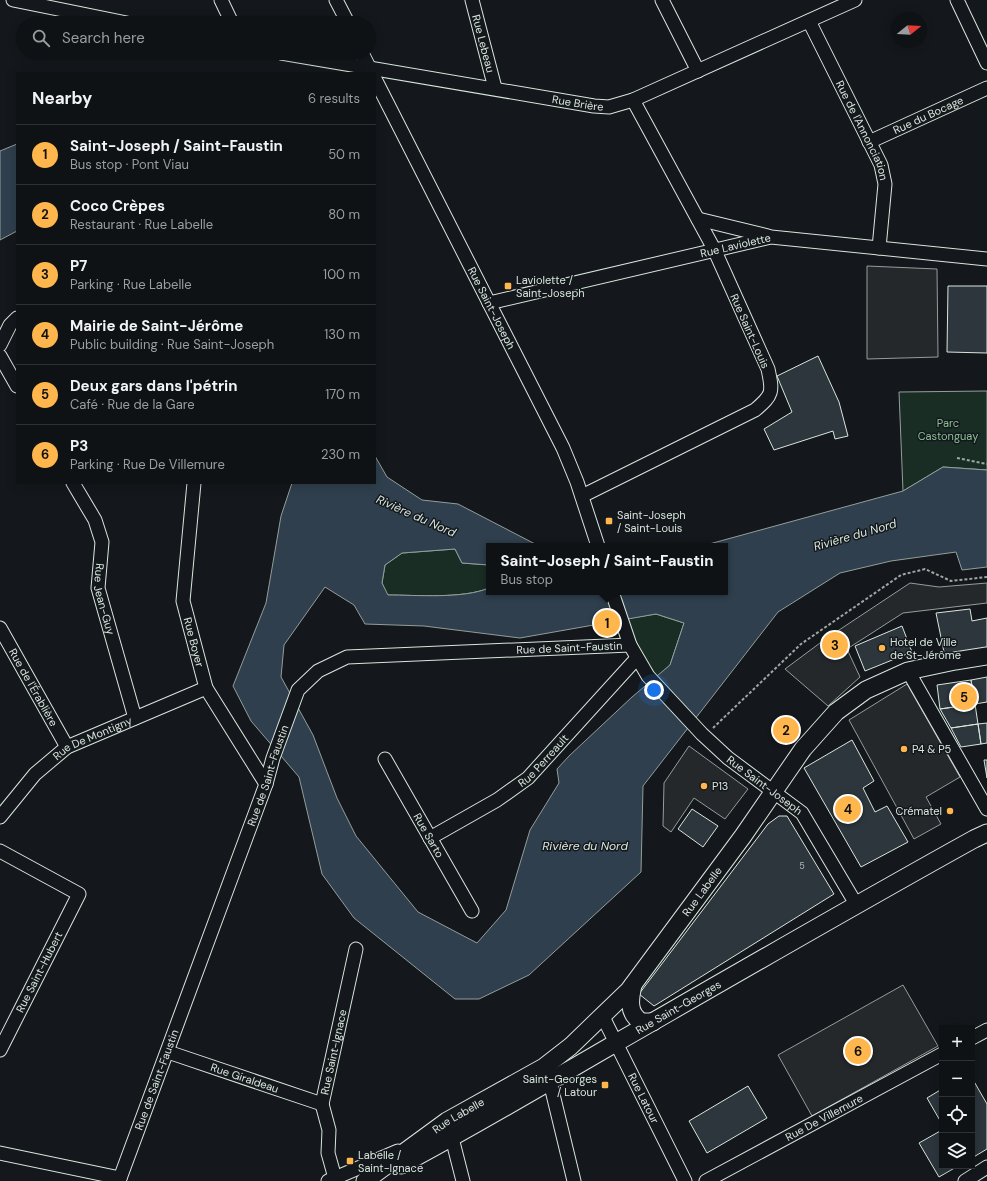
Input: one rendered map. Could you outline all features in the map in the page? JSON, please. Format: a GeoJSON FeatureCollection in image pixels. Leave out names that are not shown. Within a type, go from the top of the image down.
{"type":"FeatureCollection","features":[{"type":"Feature","properties":{"kind":"main road","name":"Rue Labelle"},"geometry":{"type":"LineString","coordinates":[[365,1181],[447,1121],[544,1067],[570,1046],[633,985],[774,792],[803,749],[836,712],[866,690],[908,671],[987,656]]}},
{"type":"Feature","properties":{"kind":"main road","name":"Rue Saint-Georges"},"geometry":{"type":"LineString","coordinates":[[370,1181],[452,1138],[856,904],[974,838],[987,833]]}},
{"type":"Feature","properties":{"kind":"main road"},"geometry":{"type":"LineString","coordinates":[[633,985],[630,1001],[632,1013],[642,1022],[653,1022]]}},
{"type":"Feature","properties":{"kind":"street"},"geometry":{"type":"LineString","coordinates":[[13,0],[92,16]]}},
{"type":"Feature","properties":{"kind":"street"},"geometry":{"type":"LineString","coordinates":[[221,0],[229,16]]}},
{"type":"Feature","properties":{"kind":"street"},"geometry":{"type":"LineString","coordinates":[[336,0],[344,16]]}},
{"type":"Feature","properties":{"kind":"street","name":"Rue Lebeau"},"geometry":{"type":"LineString","coordinates":[[472,0],[495,88]]}},
{"type":"Feature","properties":{"kind":"street"},"geometry":{"type":"LineString","coordinates":[[662,0],[698,71]]}},
{"type":"Feature","properties":{"kind":"street","name":"Rue Brière"},"geometry":{"type":"LineString","coordinates":[[376,73],[495,88],[594,106],[610,107],[633,100],[856,0]]}},
{"type":"Feature","properties":{"kind":"street"},"geometry":{"type":"LineString","coordinates":[[957,0],[987,63]]}},
{"type":"Feature","properties":{"kind":"street","name":"Rue de l'Annonciation"},"geometry":{"type":"LineString","coordinates":[[810,21],[881,165],[885,184],[879,248]]}},
{"type":"Feature","properties":{"kind":"street","name":"Rue Brière"},"geometry":{"type":"LineString","coordinates":[[313,60],[367,72]]}},
{"type":"Feature","properties":{"kind":"street","name":"Rue Saint-Joseph"},"geometry":{"type":"LineString","coordinates":[[366,60],[372,72]]}},
{"type":"Feature","properties":{"kind":"street","name":"Rue Saint-Joseph"},"geometry":{"type":"LineString","coordinates":[[376,81],[563,448],[582,496],[597,543]]}},
{"type":"Feature","properties":{"kind":"street","name":"Rue du Bocage"},"geometry":{"type":"LineString","coordinates":[[869,142],[987,88]]}},
{"type":"Feature","properties":{"kind":"street","name":"Rue Saint-Louis"},"geometry":{"type":"LineString","coordinates":[[582,496],[755,410],[768,399],[771,386],[768,369],[714,249],[633,100]]}},
{"type":"Feature","properties":{"kind":"street"},"geometry":{"type":"LineString","coordinates":[[698,219],[771,237]]}},
{"type":"Feature","properties":{"kind":"street","name":"Rue Laviolette"},"geometry":{"type":"LineString","coordinates":[[489,303],[714,249],[771,237],[987,259]]}},
{"type":"Feature","properties":{"kind":"street"},"geometry":{"type":"LineString","coordinates":[[0,345],[10,325],[16,319]]}},
{"type":"Feature","properties":{"kind":"street"},"geometry":{"type":"LineString","coordinates":[[0,356],[16,384]]}},
{"type":"Feature","properties":{"kind":"street","name":"Rue Jean-Guy"},"geometry":{"type":"LineString","coordinates":[[74,484],[95,520],[102,542],[98,588],[135,718]]}},
{"type":"Feature","properties":{"kind":"street","name":"Rue Boyer"},"geometry":{"type":"LineString","coordinates":[[194,484],[184,601],[206,688],[266,784]]}},
{"type":"Feature","properties":{"kind":"street"},"geometry":{"type":"LineString","coordinates":[[613,595],[624,630],[637,658]]}},
{"type":"Feature","properties":{"kind":"street","name":"Rue de l'Érablière"},"geometry":{"type":"LineString","coordinates":[[0,628],[67,747]]}},
{"type":"Feature","properties":{"kind":"street","name":"Rue de Saint-Faustin"},"geometry":{"type":"LineString","coordinates":[[119,1180],[168,1052],[266,784],[273,758],[298,690],[318,671],[347,657],[630,645]]}},
{"type":"Feature","properties":{"kind":"street","name":"Rue Saint-Joseph"},"geometry":{"type":"LineString","coordinates":[[637,658],[648,676],[702,734],[728,758],[802,813],[856,904]]}},
{"type":"Feature","properties":{"kind":"street","name":"Rue Perreault"},"geometry":{"type":"LineString","coordinates":[[430,838],[497,800],[528,778],[637,658]]}},
{"type":"Feature","properties":{"kind":"street"},"geometry":{"type":"LineString","coordinates":[[908,671],[987,809]]}},
{"type":"Feature","properties":{"kind":"street","name":"Rue De Montigny"},"geometry":{"type":"LineString","coordinates":[[0,817],[35,774],[67,747],[206,688]]}},
{"type":"Feature","properties":{"kind":"street","name":"Rue Sarto"},"geometry":{"type":"LineString","coordinates":[[385,759],[472,911]]}},
{"type":"Feature","properties":{"kind":"street","name":"Rue Saint-Hubert"},"geometry":{"type":"LineString","coordinates":[[0,851],[79,894],[0,1050]]}},
{"type":"Feature","properties":{"kind":"street","name":"Rue Saint-Ignace"},"geometry":{"type":"LineString","coordinates":[[330,1179],[328,1153],[329,1130],[322,1104],[356,949]]}},
{"type":"Feature","properties":{"kind":"street","name":"Rue Latour"},"geometry":{"type":"LineString","coordinates":[[602,1015],[685,1181]]}},
{"type":"Feature","properties":{"kind":"street"},"geometry":{"type":"LineString","coordinates":[[975,1036],[987,1030]]}},
{"type":"Feature","properties":{"kind":"street","name":"Rue Giraldeau"},"geometry":{"type":"LineString","coordinates":[[168,1052],[322,1104]]}},
{"type":"Feature","properties":{"kind":"street","name":"Rue De Villemure"},"geometry":{"type":"LineString","coordinates":[[706,1181],[939,1056]]}},
{"type":"Feature","properties":{"kind":"street"},"geometry":{"type":"LineString","coordinates":[[550,1082],[574,1181]]}},
{"type":"Feature","properties":{"kind":"street"},"geometry":{"type":"LineString","coordinates":[[452,1138],[463,1181]]}},
{"type":"Feature","properties":{"kind":"street","name":"Rue Labelle"},"geometry":{"type":"LineString","coordinates":[[330,1179],[414,1144]]}},
{"type":"Feature","properties":{"kind":"street"},"geometry":{"type":"LineString","coordinates":[[0,1153],[119,1180]]}},
{"type":"Feature","properties":{"kind":"street"},"geometry":{"type":"LineString","coordinates":[[965,1181],[987,1167]]}},
{"type":"Feature","properties":{"kind":"path"},"geometry":{"type":"LineString","coordinates":[[958,458],[987,464]]}},
{"type":"Feature","properties":{"kind":"path"},"geometry":{"type":"LineString","coordinates":[[720,720],[801,644],[901,575],[925,568],[951,581],[987,577]]}},
{"type":"Feature","properties":{"kind":"green space","name":"Parc Castonguay"},"geometry":{"type":"Polygon","coordinates":[[[987,391],[987,470],[943,467],[903,491],[899,392],[987,391]]]}},
{"type":"Feature","properties":{"kind":"green space"},"geometry":{"type":"Polygon","coordinates":[[[455,549],[462,563],[486,565],[486,589],[466,594],[453,595],[387,595],[382,583],[385,565],[402,553],[455,549]]]}},
{"type":"Feature","properties":{"kind":"green space"},"geometry":{"type":"Polygon","coordinates":[[[656,614],[684,623],[670,665],[657,677],[637,658],[625,619],[656,614]]]}},
{"type":"Feature","properties":{"kind":"shaded area"},"geometry":{"type":"Polygon","coordinates":[[[867,266],[937,269],[938,357],[867,359],[867,266]]]}},
{"type":"Feature","properties":{"kind":"shaded area"},"geometry":{"type":"Polygon","coordinates":[[[910,583],[939,587],[987,583],[987,603],[903,613],[847,649],[860,677],[828,706],[785,669],[824,640],[910,583]]]}},
{"type":"Feature","properties":{"kind":"shaded area","name":"P4 & P5"},"geometry":{"type":"Polygon","coordinates":[[[907,684],[960,777],[926,797],[941,824],[914,839],[849,720],[907,684]]]}},
{"type":"Feature","properties":{"kind":"shaded area","name":"P13"},"geometry":{"type":"Polygon","coordinates":[[[689,746],[748,789],[725,819],[694,798],[671,832],[663,826],[664,783],[689,746]]]}},
{"type":"Feature","properties":{"kind":"shaded area"},"geometry":{"type":"Polygon","coordinates":[[[903,985],[938,1046],[812,1116],[778,1055],[903,985]]]}},
{"type":"Feature","properties":{"kind":"water"},"geometry":{"type":"Polygon","coordinates":[[[16,144],[16,232],[0,240],[0,151],[16,144]]]}},
{"type":"Feature","properties":{"kind":"water","name":"Rivière du Nord"},"geometry":{"type":"Polygon","coordinates":[[[376,458],[387,477],[422,500],[458,504],[533,543],[486,543],[486,565],[462,563],[455,549],[402,553],[385,565],[382,583],[388,595],[453,595],[466,594],[486,589],[486,595],[728,595],[728,543],[713,543],[903,491],[943,467],[987,470],[987,567],[962,570],[956,552],[891,561],[840,573],[778,612],[643,786],[641,872],[529,975],[479,999],[455,999],[354,918],[322,874],[299,777],[251,721],[233,686],[266,603],[281,516],[292,484],[376,484],[376,458]],[[325,587],[284,645],[281,677],[313,735],[337,798],[356,836],[418,912],[477,943],[506,910],[530,830],[559,783],[557,769],[632,697],[670,665],[684,623],[656,614],[520,638],[424,626],[365,624],[354,605],[325,587]]]}},
{"type":"Feature","properties":{"kind":"building"},"geometry":{"type":"Polygon","coordinates":[[[948,286],[987,286],[987,353],[947,352],[948,286]]]}},
{"type":"Feature","properties":{"kind":"building"},"geometry":{"type":"Polygon","coordinates":[[[818,356],[839,402],[848,436],[835,439],[833,431],[774,450],[764,429],[792,412],[777,376],[818,356]]]}},
{"type":"Feature","properties":{"kind":"building"},"geometry":{"type":"Polygon","coordinates":[[[970,609],[972,621],[987,618],[987,649],[945,657],[936,613],[970,609]]]}},
{"type":"Feature","properties":{"kind":"building"},"geometry":{"type":"Polygon","coordinates":[[[902,626],[912,652],[865,671],[855,646],[902,626]]]}},
{"type":"Feature","properties":{"kind":"building"},"geometry":{"type":"Polygon","coordinates":[[[987,677],[987,702],[975,704],[971,680],[987,677]]]}},
{"type":"Feature","properties":{"kind":"building"},"geometry":{"type":"Polygon","coordinates":[[[971,680],[975,704],[940,709],[937,685],[971,680]]]}},
{"type":"Feature","properties":{"kind":"building"},"geometry":{"type":"Polygon","coordinates":[[[975,704],[978,724],[951,728],[940,709],[975,704]]]}},
{"type":"Feature","properties":{"kind":"building"},"geometry":{"type":"Polygon","coordinates":[[[987,723],[987,743],[981,744],[978,724],[987,723]]]}},
{"type":"Feature","properties":{"kind":"building"},"geometry":{"type":"Polygon","coordinates":[[[978,724],[981,744],[961,747],[951,728],[978,724]]]}},
{"type":"Feature","properties":{"kind":"building"},"geometry":{"type":"Polygon","coordinates":[[[852,740],[874,781],[863,788],[875,812],[887,806],[908,842],[861,867],[804,768],[852,740]]]}},
{"type":"Feature","properties":{"kind":"building"},"geometry":{"type":"Polygon","coordinates":[[[984,760],[987,760],[987,778],[984,760]]]}},
{"type":"Feature","properties":{"kind":"building"},"geometry":{"type":"Polygon","coordinates":[[[692,809],[718,826],[703,847],[678,829],[692,809]]]}},
{"type":"Feature","properties":{"kind":"building"},"geometry":{"type":"Polygon","coordinates":[[[779,816],[787,816],[834,894],[654,1006],[639,994],[768,824],[779,816]]]}},
{"type":"Feature","properties":{"kind":"building"},"geometry":{"type":"Polygon","coordinates":[[[975,1083],[987,1104],[987,1149],[975,1156],[975,1083]]]}},
{"type":"Feature","properties":{"kind":"building"},"geometry":{"type":"Polygon","coordinates":[[[748,1086],[767,1118],[707,1153],[689,1121],[748,1086]]]}},
{"type":"Feature","properties":{"kind":"building"},"geometry":{"type":"Polygon","coordinates":[[[939,1091],[939,1119],[927,1098],[939,1091]]]}},
{"type":"Feature","properties":{"kind":"building"},"geometry":{"type":"Polygon","coordinates":[[[939,1132],[939,1169],[953,1169],[939,1177],[919,1143],[939,1132]]]}},
{"type":"Feature","properties":{"kind":"place","name":"Laviolette / Saint-Joseph"},"geometry":{"type":"Point","coordinates":[508,286]}},
{"type":"Feature","properties":{"kind":"place","name":"Saint-Joseph / Saint-Louis"},"geometry":{"type":"Point","coordinates":[609,521]}},
{"type":"Feature","properties":{"kind":"place","name":"Saint-Joseph / Saint-Faustin"},"geometry":{"type":"Point","coordinates":[607,623]}},
{"type":"Feature","properties":{"kind":"place","name":"P7"},"geometry":{"type":"Point","coordinates":[835,645]}},
{"type":"Feature","properties":{"kind":"place","name":"Hotel de Ville de St-Jérôme"},"geometry":{"type":"Point","coordinates":[882,648]}},
{"type":"Feature","properties":{"kind":"place","name":"Deux gars dans l'pétrin"},"geometry":{"type":"Point","coordinates":[964,697]}},
{"type":"Feature","properties":{"kind":"place","name":"Coco Crèpes"},"geometry":{"type":"Point","coordinates":[786,730]}},
{"type":"Feature","properties":{"kind":"place","name":"P4 & P5"},"geometry":{"type":"Point","coordinates":[904,749]}},
{"type":"Feature","properties":{"kind":"place","name":"P13"},"geometry":{"type":"Point","coordinates":[704,786]}},
{"type":"Feature","properties":{"kind":"place","name":"Mairie de Saint-Jérôme"},"geometry":{"type":"Point","coordinates":[848,809]}},
{"type":"Feature","properties":{"kind":"place","name":"Crématel"},"geometry":{"type":"Point","coordinates":[950,811]}},
{"type":"Feature","properties":{"kind":"place","name":"P3"},"geometry":{"type":"Point","coordinates":[858,1051]}},
{"type":"Feature","properties":{"kind":"place","name":"Saint-Georges / Latour"},"geometry":{"type":"Point","coordinates":[605,1085]}},
{"type":"Feature","properties":{"kind":"place","name":"Labelle / Saint-Ignace"},"geometry":{"type":"Point","coordinates":[350,1161]}}]}
